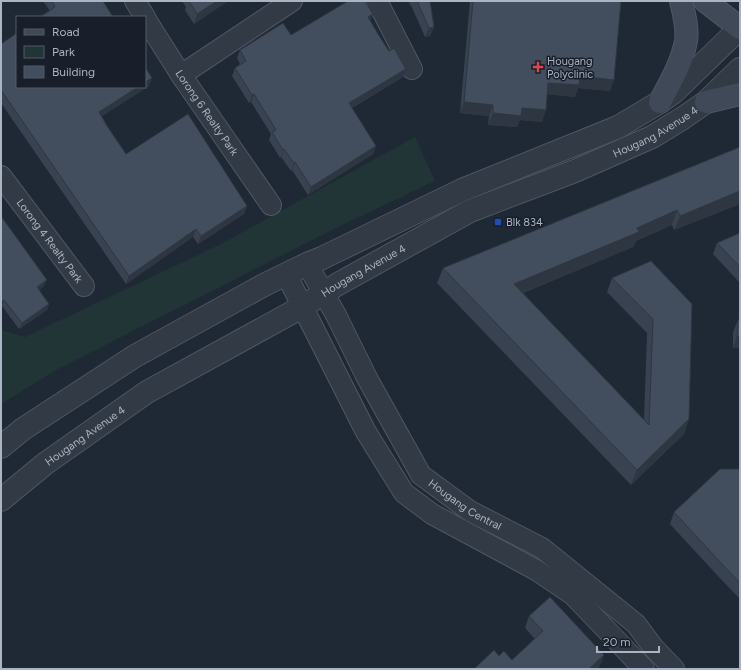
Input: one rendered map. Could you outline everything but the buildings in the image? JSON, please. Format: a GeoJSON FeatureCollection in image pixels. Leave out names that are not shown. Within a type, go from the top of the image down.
{"type":"FeatureCollection","features":[{"type":"Feature","properties":{"kind":"main road"},"geometry":{"type":"LineString","coordinates":[[660,102],[677,70],[686,40],[685,15],[681,1]]}},
{"type":"Feature","properties":{"kind":"main road"},"geometry":{"type":"LineString","coordinates":[[706,1],[740,28]]}},
{"type":"Feature","properties":{"kind":"main road"},"geometry":{"type":"LineString","coordinates":[[706,102],[740,94]]}},
{"type":"Feature","properties":{"kind":"street","name":"Lorong 6 Realty Park"},"geometry":{"type":"LineString","coordinates":[[134,1],[144,16]]}},
{"type":"Feature","properties":{"kind":"street"},"geometry":{"type":"LineString","coordinates":[[181,76],[292,1]]}},
{"type":"Feature","properties":{"kind":"street"},"geometry":{"type":"LineString","coordinates":[[377,1],[412,69]]}},
{"type":"Feature","properties":{"kind":"street","name":"Lorong 6 Realty Park"},"geometry":{"type":"LineString","coordinates":[[146,19],[181,76],[270,205]]}},
{"type":"Feature","properties":{"kind":"street","name":"Hougang Avenue 4"},"geometry":{"type":"LineString","coordinates":[[1,447],[23,429],[135,356],[264,285],[462,190],[618,127],[674,92],[740,28]]}},
{"type":"Feature","properties":{"kind":"street","name":"Hougang Avenue 4"},"geometry":{"type":"LineString","coordinates":[[1,500],[46,463],[147,392],[302,307],[338,284],[470,211],[574,171],[652,137],[706,102],[740,69]]}},
{"type":"Feature","properties":{"kind":"street","name":"Lorong 4 Realty Park"},"geometry":{"type":"LineString","coordinates":[[1,176],[84,286]]}},
{"type":"Feature","properties":{"kind":"street","name":"Hougang Central"},"geometry":{"type":"LineString","coordinates":[[307,264],[336,315],[367,378],[421,475],[470,511],[542,548],[636,624],[653,647],[674,669]]}},
{"type":"Feature","properties":{"kind":"street","name":"Hougang Central"},"geometry":{"type":"LineString","coordinates":[[286,274],[366,432],[404,493],[432,514],[536,570],[573,595],[644,669]]}},
{"type":"Feature","properties":{"kind":"green space"},"geometry":{"type":"Polygon","coordinates":[[[415,137],[435,181],[340,226],[58,369],[1,404],[1,330],[25,337],[221,244],[415,137]]]}},
{"type":"Feature","properties":{"kind":"place","name":"Hougang Polyclinic"},"geometry":{"type":"Point","coordinates":[538,67]}},
{"type":"Feature","properties":{"kind":"place","name":"Blk 834"},"geometry":{"type":"Point","coordinates":[498,222]}}]}
